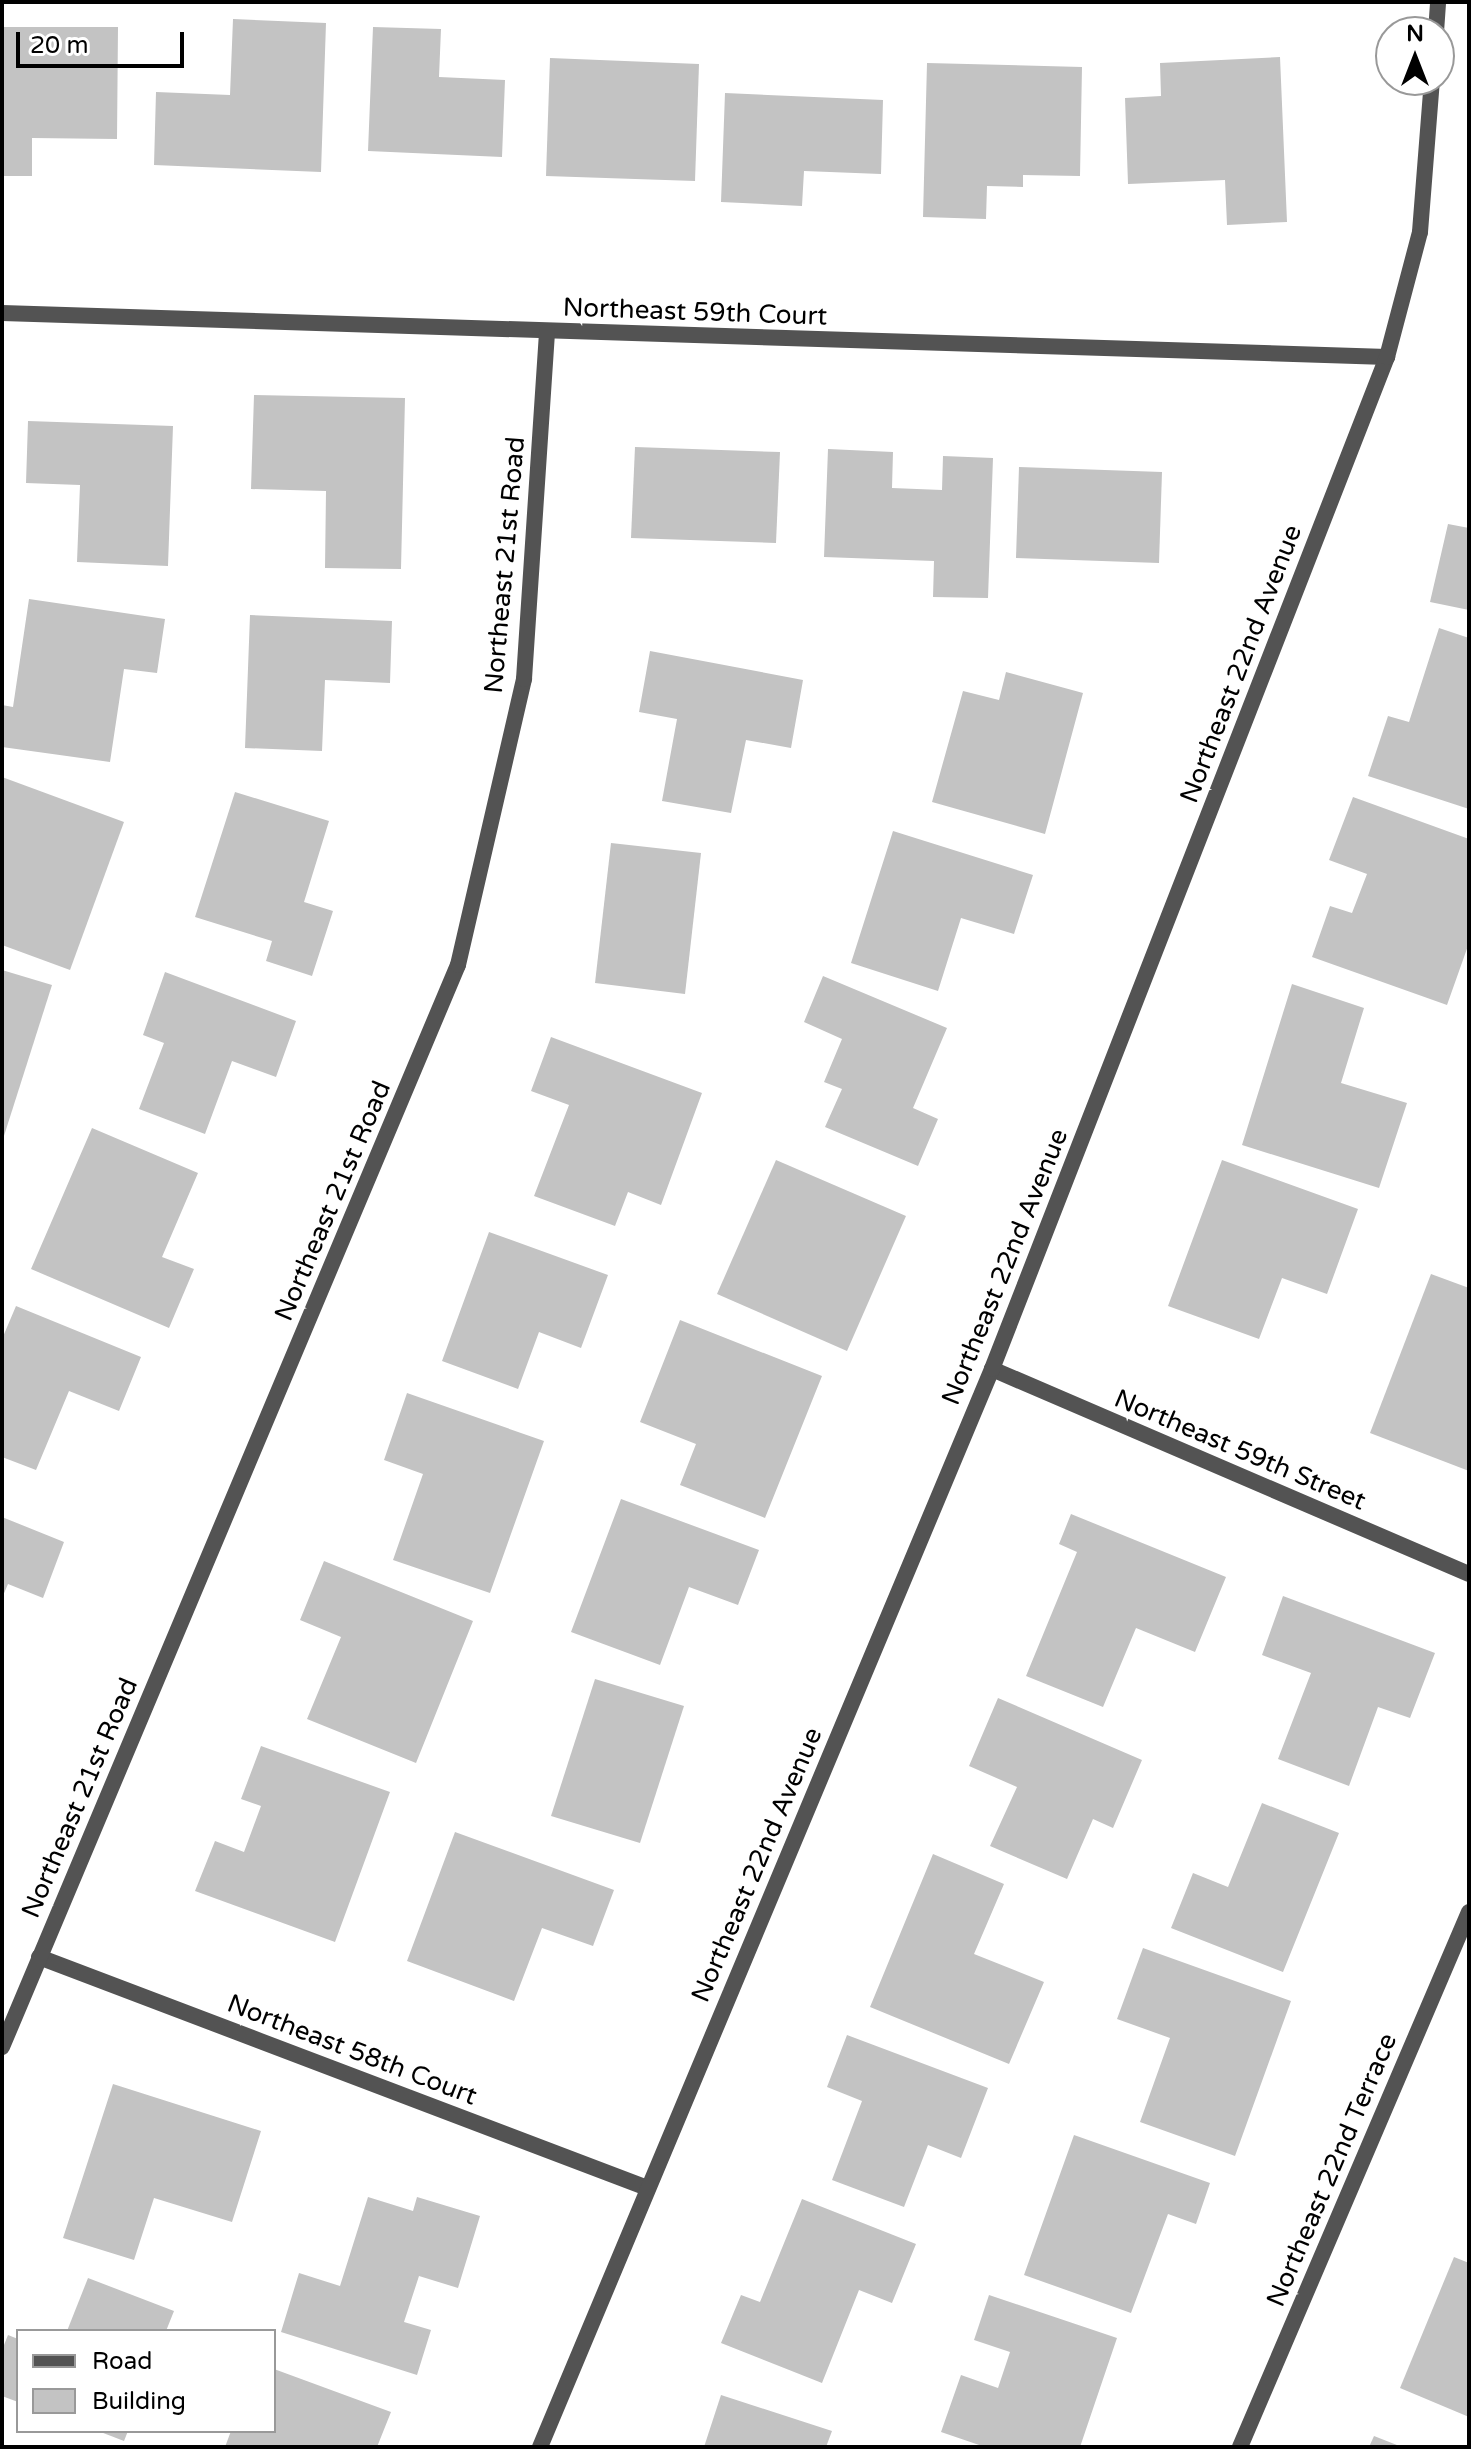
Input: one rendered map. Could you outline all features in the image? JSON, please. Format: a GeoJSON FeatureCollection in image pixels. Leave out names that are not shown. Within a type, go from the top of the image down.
{"type":"FeatureCollection","features":[{"type":"Feature","properties":{"kind":"street","name":"Northeast 22nd Avenue"},"geometry":{"type":"LineString","coordinates":[[540,2447],[992,1369],[1387,357],[1420,232],[1431,96]]}},
{"type":"Feature","properties":{"kind":"street","name":"Northeast 59th Court"},"geometry":{"type":"LineString","coordinates":[[2,313],[1387,357]]}},
{"type":"Feature","properties":{"kind":"street","name":"Northeast 21st Road"},"geometry":{"type":"LineString","coordinates":[[2,2047],[458,965],[524,679],[547,332]]}},
{"type":"Feature","properties":{"kind":"street","name":"Northeast 59th Street"},"geometry":{"type":"LineString","coordinates":[[992,1369],[1469,1574]]}},
{"type":"Feature","properties":{"kind":"street","name":"Northeast 22nd Terrace"},"geometry":{"type":"LineString","coordinates":[[1240,2447],[1469,1912]]}},
{"type":"Feature","properties":{"kind":"street","name":"Northeast 58th Court"},"geometry":{"type":"LineString","coordinates":[[39,1957],[647,2188]]}},
{"type":"Feature","properties":{"kind":"building"},"geometry":{"type":"Polygon","coordinates":[[[233,19],[326,23],[321,172],[154,165],[156,92],[230,95],[233,19]]]}},
{"type":"Feature","properties":{"kind":"building"},"geometry":{"type":"Polygon","coordinates":[[[2,27],[118,27],[117,139],[32,138],[32,176],[2,176],[2,27]]]}},
{"type":"Feature","properties":{"kind":"building"},"geometry":{"type":"Polygon","coordinates":[[[373,27],[441,29],[439,77],[505,80],[502,157],[368,151],[373,27]]]}},
{"type":"Feature","properties":{"kind":"building"},"geometry":{"type":"Polygon","coordinates":[[[1280,57],[1287,222],[1227,225],[1225,180],[1128,184],[1125,98],[1161,96],[1160,63],[1280,57]]]}},
{"type":"Feature","properties":{"kind":"building"},"geometry":{"type":"Polygon","coordinates":[[[550,58],[699,64],[695,181],[546,176],[550,58]]]}},
{"type":"Feature","properties":{"kind":"building"},"geometry":{"type":"Polygon","coordinates":[[[927,63],[1082,67],[1080,176],[1023,175],[1023,187],[987,186],[986,219],[923,217],[927,63]]]}},
{"type":"Feature","properties":{"kind":"building"},"geometry":{"type":"Polygon","coordinates":[[[725,93],[883,100],[881,174],[804,171],[802,206],[721,202],[725,93]]]}},
{"type":"Feature","properties":{"kind":"building"},"geometry":{"type":"Polygon","coordinates":[[[254,395],[405,398],[401,569],[325,568],[326,491],[251,489],[254,395]]]}},
{"type":"Feature","properties":{"kind":"building"},"geometry":{"type":"Polygon","coordinates":[[[28,421],[173,426],[168,566],[77,562],[80,485],[26,483],[28,421]]]}},
{"type":"Feature","properties":{"kind":"building"},"geometry":{"type":"Polygon","coordinates":[[[635,447],[780,452],[776,543],[631,538],[635,447]]]}},
{"type":"Feature","properties":{"kind":"building"},"geometry":{"type":"Polygon","coordinates":[[[828,449],[893,452],[892,488],[942,490],[943,456],[993,458],[988,598],[933,597],[934,561],[824,557],[828,449]]]}},
{"type":"Feature","properties":{"kind":"building"},"geometry":{"type":"Polygon","coordinates":[[[1019,467],[1162,472],[1159,563],[1016,558],[1019,467]]]}},
{"type":"Feature","properties":{"kind":"building"},"geometry":{"type":"Polygon","coordinates":[[[1448,524],[1469,528],[1469,610],[1430,602],[1448,524]]]}},
{"type":"Feature","properties":{"kind":"building"},"geometry":{"type":"Polygon","coordinates":[[[29,599],[165,619],[157,673],[124,669],[110,762],[2,747],[2,705],[13,707],[29,599]]]}},
{"type":"Feature","properties":{"kind":"building"},"geometry":{"type":"Polygon","coordinates":[[[250,615],[392,621],[390,683],[325,680],[322,751],[245,748],[250,615]]]}},
{"type":"Feature","properties":{"kind":"building"},"geometry":{"type":"Polygon","coordinates":[[[1439,628],[1469,638],[1469,809],[1368,776],[1388,716],[1409,722],[1439,628]]]}},
{"type":"Feature","properties":{"kind":"building"},"geometry":{"type":"Polygon","coordinates":[[[650,651],[803,680],[791,748],[746,740],[731,813],[662,801],[677,719],[639,712],[650,651]]]}},
{"type":"Feature","properties":{"kind":"building"},"geometry":{"type":"Polygon","coordinates":[[[1006,672],[1083,693],[1045,834],[932,802],[963,691],[999,700],[1006,672]]]}},
{"type":"Feature","properties":{"kind":"building"},"geometry":{"type":"Polygon","coordinates":[[[2,777],[124,822],[70,970],[2,945],[2,777]]]}},
{"type":"Feature","properties":{"kind":"building"},"geometry":{"type":"Polygon","coordinates":[[[235,792],[329,821],[304,902],[333,911],[312,976],[266,961],[272,941],[195,917],[235,792]]]}},
{"type":"Feature","properties":{"kind":"building"},"geometry":{"type":"Polygon","coordinates":[[[1353,797],[1469,839],[1469,943],[1447,1005],[1312,957],[1330,906],[1352,913],[1367,874],[1329,860],[1353,797]]]}},
{"type":"Feature","properties":{"kind":"building"},"geometry":{"type":"Polygon","coordinates":[[[893,831],[1033,875],[1014,934],[961,918],[938,991],[851,963],[893,831]]]}},
{"type":"Feature","properties":{"kind":"building"},"geometry":{"type":"Polygon","coordinates":[[[611,843],[701,853],[685,994],[595,983],[611,843]]]}},
{"type":"Feature","properties":{"kind":"building"},"geometry":{"type":"Polygon","coordinates":[[[2,970],[52,985],[3,1139],[2,1139],[2,970]]]}},
{"type":"Feature","properties":{"kind":"building"},"geometry":{"type":"Polygon","coordinates":[[[165,972],[296,1021],[276,1077],[232,1061],[205,1134],[139,1109],[164,1043],[143,1035],[165,972]]]}},
{"type":"Feature","properties":{"kind":"building"},"geometry":{"type":"Polygon","coordinates":[[[823,976],[947,1028],[913,1108],[938,1119],[918,1166],[825,1127],[842,1089],[824,1082],[842,1039],[804,1022],[823,976]]]}},
{"type":"Feature","properties":{"kind":"building"},"geometry":{"type":"Polygon","coordinates":[[[1292,984],[1364,1008],[1341,1083],[1407,1103],[1379,1188],[1242,1145],[1292,984]]]}},
{"type":"Feature","properties":{"kind":"building"},"geometry":{"type":"Polygon","coordinates":[[[551,1037],[702,1093],[661,1205],[628,1192],[615,1226],[534,1196],[569,1105],[531,1091],[551,1037]]]}},
{"type":"Feature","properties":{"kind":"building"},"geometry":{"type":"Polygon","coordinates":[[[92,1128],[198,1173],[162,1257],[194,1269],[169,1328],[31,1269],[92,1128]]]}},
{"type":"Feature","properties":{"kind":"building"},"geometry":{"type":"Polygon","coordinates":[[[776,1160],[906,1216],[847,1351],[717,1294],[776,1160]]]}},
{"type":"Feature","properties":{"kind":"building"},"geometry":{"type":"Polygon","coordinates":[[[1222,1160],[1358,1209],[1327,1294],[1282,1278],[1259,1339],[1168,1306],[1222,1160]]]}},
{"type":"Feature","properties":{"kind":"building"},"geometry":{"type":"Polygon","coordinates":[[[489,1232],[608,1275],[581,1348],[539,1332],[518,1389],[442,1361],[489,1232]]]}},
{"type":"Feature","properties":{"kind":"building"},"geometry":{"type":"Polygon","coordinates":[[[1431,1274],[1469,1288],[1469,1471],[1370,1433],[1431,1274]]]}},
{"type":"Feature","properties":{"kind":"building"},"geometry":{"type":"Polygon","coordinates":[[[16,1306],[141,1357],[119,1411],[69,1391],[36,1470],[2,1457],[2,1339],[16,1306]]]}},
{"type":"Feature","properties":{"kind":"building"},"geometry":{"type":"Polygon","coordinates":[[[680,1320],[822,1376],[765,1518],[680,1485],[696,1444],[640,1422],[680,1320]]]}},
{"type":"Feature","properties":{"kind":"building"},"geometry":{"type":"Polygon","coordinates":[[[407,1393],[544,1441],[490,1593],[393,1560],[423,1474],[384,1460],[407,1393]]]}},
{"type":"Feature","properties":{"kind":"building"},"geometry":{"type":"Polygon","coordinates":[[[621,1499],[759,1550],[738,1605],[689,1587],[660,1665],[571,1632],[621,1499]]]}},
{"type":"Feature","properties":{"kind":"building"},"geometry":{"type":"Polygon","coordinates":[[[1071,1514],[1226,1577],[1195,1652],[1136,1628],[1103,1707],[1026,1676],[1077,1552],[1059,1544],[1071,1514]]]}},
{"type":"Feature","properties":{"kind":"building"},"geometry":{"type":"Polygon","coordinates":[[[2,1517],[64,1542],[43,1598],[8,1584],[2,1598],[2,1517]]]}},
{"type":"Feature","properties":{"kind":"building"},"geometry":{"type":"Polygon","coordinates":[[[324,1561],[473,1621],[416,1763],[307,1719],[341,1637],[300,1620],[324,1561]]]}},
{"type":"Feature","properties":{"kind":"building"},"geometry":{"type":"Polygon","coordinates":[[[1283,1596],[1435,1653],[1410,1718],[1378,1707],[1349,1786],[1278,1759],[1311,1673],[1262,1655],[1283,1596]]]}},
{"type":"Feature","properties":{"kind":"building"},"geometry":{"type":"Polygon","coordinates":[[[595,1679],[684,1706],[640,1843],[551,1816],[595,1679]]]}},
{"type":"Feature","properties":{"kind":"building"},"geometry":{"type":"Polygon","coordinates":[[[998,1698],[1142,1760],[1113,1828],[1093,1819],[1067,1879],[990,1846],[1017,1787],[969,1766],[998,1698]]]}},
{"type":"Feature","properties":{"kind":"building"},"geometry":{"type":"Polygon","coordinates":[[[261,1746],[390,1792],[335,1942],[195,1891],[215,1841],[244,1852],[261,1806],[241,1799],[261,1746]]]}},
{"type":"Feature","properties":{"kind":"building"},"geometry":{"type":"Polygon","coordinates":[[[1262,1803],[1339,1833],[1283,1972],[1171,1928],[1193,1873],[1228,1887],[1262,1803]]]}},
{"type":"Feature","properties":{"kind":"building"},"geometry":{"type":"Polygon","coordinates":[[[455,1832],[614,1890],[593,1946],[542,1928],[514,2001],[407,1961],[455,1832]]]}},
{"type":"Feature","properties":{"kind":"building"},"geometry":{"type":"Polygon","coordinates":[[[933,1854],[1004,1884],[974,1954],[1044,1982],[1009,2064],[870,2007],[933,1854]]]}},
{"type":"Feature","properties":{"kind":"building"},"geometry":{"type":"Polygon","coordinates":[[[1143,1948],[1291,2001],[1235,2156],[1140,2122],[1170,2038],[1117,2019],[1143,1948]]]}},
{"type":"Feature","properties":{"kind":"building"},"geometry":{"type":"Polygon","coordinates":[[[847,2035],[988,2088],[961,2158],[928,2145],[904,2207],[832,2180],[862,2101],[827,2087],[847,2035]]]}},
{"type":"Feature","properties":{"kind":"building"},"geometry":{"type":"Polygon","coordinates":[[[113,2084],[261,2131],[232,2222],[154,2198],[134,2260],[63,2238],[113,2084]]]}},
{"type":"Feature","properties":{"kind":"building"},"geometry":{"type":"Polygon","coordinates":[[[1074,2135],[1210,2183],[1196,2224],[1168,2214],[1131,2313],[1024,2275],[1074,2135]]]}},
{"type":"Feature","properties":{"kind":"building"},"geometry":{"type":"Polygon","coordinates":[[[368,2197],[413,2211],[417,2197],[480,2216],[458,2288],[419,2276],[404,2322],[431,2330],[417,2375],[281,2332],[299,2273],[340,2286],[368,2197]]]}},
{"type":"Feature","properties":{"kind":"building"},"geometry":{"type":"Polygon","coordinates":[[[802,2199],[916,2244],[892,2303],[859,2290],[822,2383],[721,2343],[741,2295],[760,2302],[802,2199]]]}},
{"type":"Feature","properties":{"kind":"building"},"geometry":{"type":"Polygon","coordinates":[[[1454,2257],[1469,2263],[1469,2417],[1400,2388],[1454,2257]]]}},
{"type":"Feature","properties":{"kind":"building"},"geometry":{"type":"Polygon","coordinates":[[[88,2278],[174,2311],[167,2329],[68,2329],[88,2278]]]}},
{"type":"Feature","properties":{"kind":"building"},"geometry":{"type":"Polygon","coordinates":[[[989,2295],[1117,2338],[1080,2447],[985,2447],[941,2432],[961,2375],[998,2388],[1010,2352],[974,2340],[989,2295]]]}},
{"type":"Feature","properties":{"kind":"building"},"geometry":{"type":"Polygon","coordinates":[[[8,2335],[16,2338],[16,2401],[2,2396],[2,2350],[8,2335]]]}},
{"type":"Feature","properties":{"kind":"building"},"geometry":{"type":"Polygon","coordinates":[[[276,2370],[391,2412],[377,2447],[225,2447],[230,2433],[276,2433],[276,2370]]]}},
{"type":"Feature","properties":{"kind":"building"},"geometry":{"type":"Polygon","coordinates":[[[721,2395],[832,2431],[826,2447],[704,2447],[721,2395]]]}},
{"type":"Feature","properties":{"kind":"building"},"geometry":{"type":"Polygon","coordinates":[[[103,2433],[127,2433],[124,2441],[103,2433]]]}},
{"type":"Feature","properties":{"kind":"building"},"geometry":{"type":"Polygon","coordinates":[[[1374,2436],[1402,2447],[1369,2447],[1374,2436]]]}}]}
